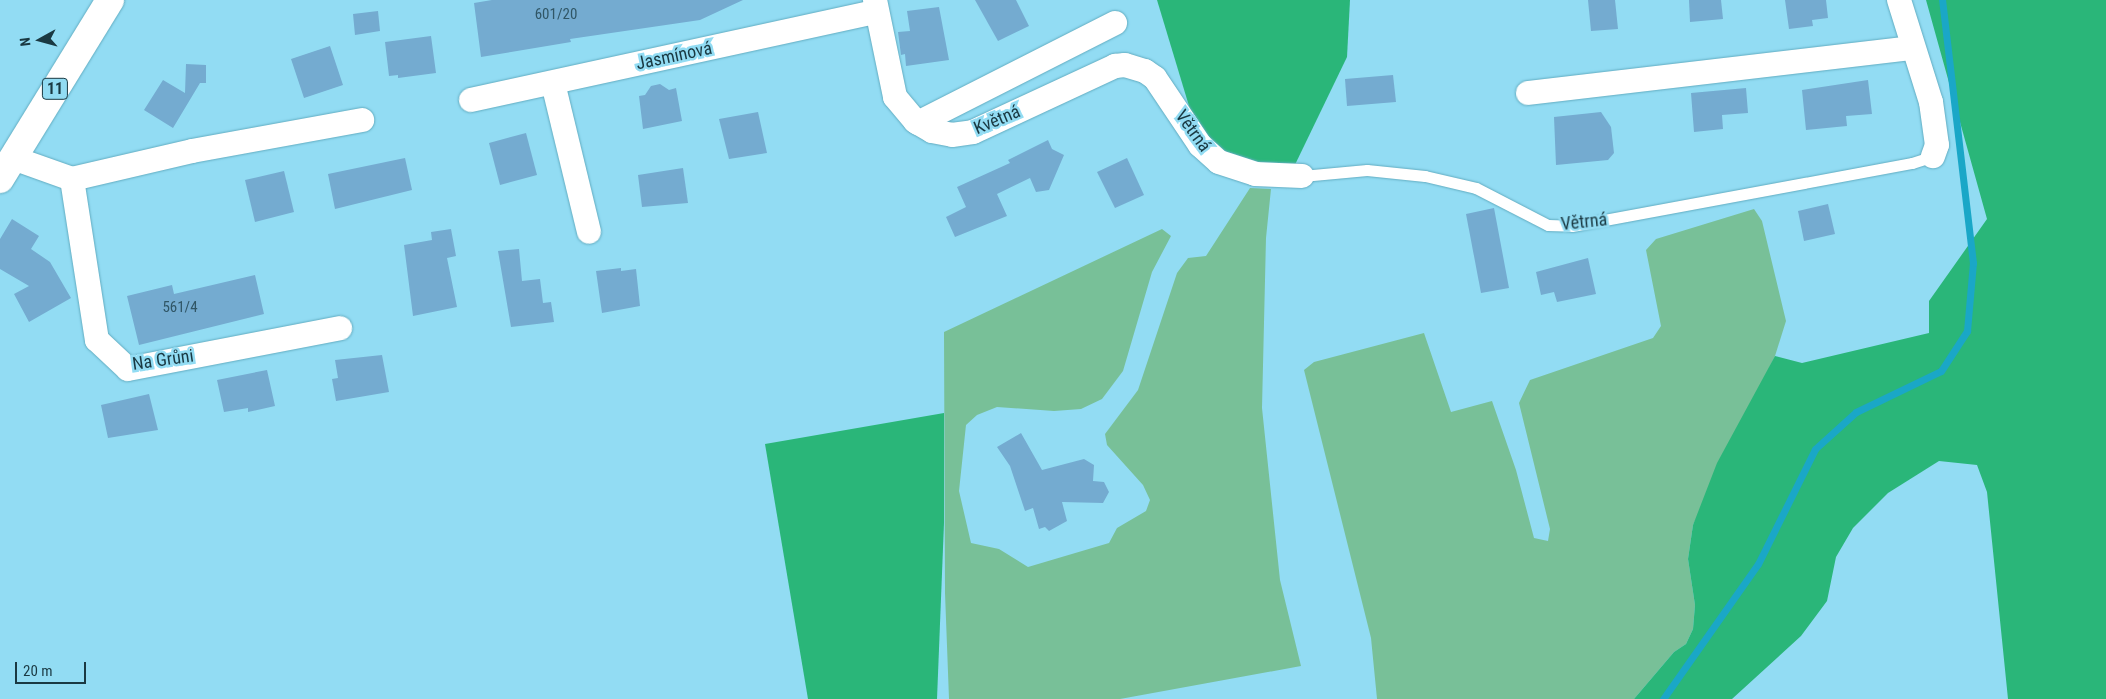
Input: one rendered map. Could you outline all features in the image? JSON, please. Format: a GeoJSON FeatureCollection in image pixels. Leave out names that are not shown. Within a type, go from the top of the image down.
{"type":"FeatureCollection","features":[{"type":"Feature","properties":{"kind":"main road","name":"11"},"geometry":{"type":"LineString","coordinates":[[7,168],[110,0]]}},
{"type":"Feature","properties":{"kind":"street","name":"Větrná"},"geometry":{"type":"LineString","coordinates":[[1899,0],[1911,48],[1931,102],[1937,145],[1933,156]]}},
{"type":"Feature","properties":{"kind":"street","name":"Jasmínová"},"geometry":{"type":"LineString","coordinates":[[471,100],[875,6]]}},
{"type":"Feature","properties":{"kind":"street","name":"Květná"},"geometry":{"type":"LineString","coordinates":[[875,6],[892,88],[901,106],[918,123],[942,134],[973,132],[1115,66]]}},
{"type":"Feature","properties":{"kind":"street"},"geometry":{"type":"LineString","coordinates":[[918,123],[1115,23]]}},
{"type":"Feature","properties":{"kind":"street"},"geometry":{"type":"LineString","coordinates":[[1528,93],[1911,48]]}},
{"type":"Feature","properties":{"kind":"street","name":"Větrná"},"geometry":{"type":"LineString","coordinates":[[1115,66],[1136,67],[1155,78],[1200,145],[1219,162],[1255,174],[1302,176]]}},
{"type":"Feature","properties":{"kind":"street"},"geometry":{"type":"LineString","coordinates":[[553,82],[589,232]]}},
{"type":"Feature","properties":{"kind":"street"},"geometry":{"type":"LineString","coordinates":[[7,168],[72,179],[201,150],[362,120]]}},
{"type":"Feature","properties":{"kind":"street","name":"Na Grůni"},"geometry":{"type":"LineString","coordinates":[[72,179],[97,340],[128,369],[340,328]]}},
{"type":"Feature","properties":{"kind":"lane","name":"Větrná"},"geometry":{"type":"LineString","coordinates":[[1302,176],[1366,170],[1425,176],[1476,188],[1548,225],[1572,226],[1923,161],[1933,156]]}},
{"type":"Feature","properties":{"kind":"green space"},"geometry":{"type":"Polygon","coordinates":[[[1157,0],[1350,0],[1347,57],[1291,173],[1208,169],[1157,0]]]}},
{"type":"Feature","properties":{"kind":"green space"},"geometry":{"type":"Polygon","coordinates":[[[1926,0],[2106,0],[2106,699],[2008,699],[1987,492],[1977,465],[1939,461],[1888,493],[1853,528],[1836,557],[1827,601],[1801,636],[1732,699],[1634,699],[1674,652],[1686,644],[1693,629],[1695,605],[1688,559],[1693,525],[1717,463],[1775,356],[1802,363],[1929,333],[1929,301],[1987,219],[1926,0]]]}},
{"type":"Feature","properties":{"kind":"green space"},"geometry":{"type":"Polygon","coordinates":[[[1250,188],[1271,189],[1266,238],[1262,408],[1280,580],[1301,666],[1120,699],[949,699],[945,593],[944,332],[1162,229],[1171,236],[1152,272],[1123,371],[1102,399],[1081,409],[1054,411],[997,407],[977,415],[966,425],[959,491],[971,543],[999,549],[1028,567],[1109,543],[1117,528],[1146,511],[1150,500],[1143,485],[1107,445],[1105,434],[1138,390],[1177,273],[1188,258],[1206,256],[1250,188]]]}},
{"type":"Feature","properties":{"kind":"green space"},"geometry":{"type":"Polygon","coordinates":[[[1754,209],[1762,221],[1786,321],[1775,356],[1693,525],[1688,559],[1695,605],[1693,629],[1686,644],[1674,652],[1634,699],[1377,699],[1371,638],[1304,370],[1314,362],[1424,333],[1451,412],[1492,401],[1516,470],[1534,538],[1548,541],[1550,529],[1519,403],[1530,380],[1653,338],[1661,326],[1646,250],[1656,239],[1754,209]]]}},
{"type":"Feature","properties":{"kind":"green space"},"geometry":{"type":"Polygon","coordinates":[[[944,413],[944,523],[937,699],[808,699],[765,444],[944,413]]]}},
{"type":"Feature","properties":{"kind":"building"},"geometry":{"type":"Polygon","coordinates":[[[492,0],[743,0],[700,20],[570,39],[571,42],[481,57],[474,3],[492,0]]]}},
{"type":"Feature","properties":{"kind":"building"},"geometry":{"type":"Polygon","coordinates":[[[975,0],[1016,0],[1029,26],[998,41],[975,0]]]}},
{"type":"Feature","properties":{"kind":"building"},"geometry":{"type":"Polygon","coordinates":[[[1588,0],[1615,0],[1618,29],[1591,31],[1588,0]]]}},
{"type":"Feature","properties":{"kind":"building"},"geometry":{"type":"Polygon","coordinates":[[[1689,0],[1721,0],[1723,19],[1690,22],[1689,0]]]}},
{"type":"Feature","properties":{"kind":"building"},"geometry":{"type":"Polygon","coordinates":[[[1785,0],[1826,0],[1828,18],[1812,20],[1813,26],[1789,29],[1785,0]]]}},
{"type":"Feature","properties":{"kind":"building"},"geometry":{"type":"Polygon","coordinates":[[[939,7],[949,60],[906,66],[905,54],[901,55],[898,32],[910,31],[907,11],[939,7]]]}},
{"type":"Feature","properties":{"kind":"building"},"geometry":{"type":"Polygon","coordinates":[[[378,11],[380,31],[355,35],[353,14],[378,11]]]}},
{"type":"Feature","properties":{"kind":"building"},"geometry":{"type":"Polygon","coordinates":[[[431,36],[436,73],[398,78],[398,75],[389,76],[385,42],[431,36]]]}},
{"type":"Feature","properties":{"kind":"building"},"geometry":{"type":"Polygon","coordinates":[[[330,46],[343,85],[304,98],[291,59],[330,46]]]}},
{"type":"Feature","properties":{"kind":"building"},"geometry":{"type":"Polygon","coordinates":[[[186,64],[206,65],[206,83],[200,83],[173,128],[144,110],[163,80],[185,93],[186,64]]]}},
{"type":"Feature","properties":{"kind":"building"},"geometry":{"type":"Polygon","coordinates":[[[1393,75],[1396,102],[1347,106],[1345,79],[1393,75]]]}},
{"type":"Feature","properties":{"kind":"building"},"geometry":{"type":"Polygon","coordinates":[[[1868,80],[1872,114],[1846,116],[1847,126],[1806,130],[1802,90],[1868,80]]]}},
{"type":"Feature","properties":{"kind":"building"},"geometry":{"type":"Polygon","coordinates":[[[660,84],[669,90],[676,88],[682,121],[643,129],[639,96],[645,95],[651,86],[660,84]]]}},
{"type":"Feature","properties":{"kind":"building"},"geometry":{"type":"Polygon","coordinates":[[[1746,88],[1748,113],[1722,115],[1723,129],[1694,132],[1691,93],[1746,88]]]}},
{"type":"Feature","properties":{"kind":"building"},"geometry":{"type":"Polygon","coordinates":[[[758,112],[767,153],[729,159],[719,119],[758,112]]]}},
{"type":"Feature","properties":{"kind":"building"},"geometry":{"type":"Polygon","coordinates":[[[1601,112],[1611,127],[1614,153],[1608,160],[1556,165],[1554,117],[1601,112]]]}},
{"type":"Feature","properties":{"kind":"building"},"geometry":{"type":"Polygon","coordinates":[[[526,133],[537,175],[500,185],[489,143],[526,133]]]}},
{"type":"Feature","properties":{"kind":"building"},"geometry":{"type":"Polygon","coordinates":[[[1048,140],[1052,149],[1064,155],[1049,190],[1036,192],[1030,178],[997,194],[1007,216],[955,237],[946,217],[966,207],[957,187],[1010,163],[1008,160],[1048,140]]]}},
{"type":"Feature","properties":{"kind":"building"},"geometry":{"type":"Polygon","coordinates":[[[405,158],[412,190],[335,209],[328,174],[405,158]]]}},
{"type":"Feature","properties":{"kind":"building"},"geometry":{"type":"Polygon","coordinates":[[[1127,158],[1144,195],[1115,208],[1097,172],[1127,158]]]}},
{"type":"Feature","properties":{"kind":"building"},"geometry":{"type":"Polygon","coordinates":[[[683,168],[688,203],[642,207],[638,175],[683,168]]]}},
{"type":"Feature","properties":{"kind":"building"},"geometry":{"type":"Polygon","coordinates":[[[284,171],[294,212],[255,222],[245,180],[284,171]]]}},
{"type":"Feature","properties":{"kind":"building"},"geometry":{"type":"Polygon","coordinates":[[[1828,204],[1835,234],[1804,241],[1798,211],[1828,204]]]}},
{"type":"Feature","properties":{"kind":"building"},"geometry":{"type":"Polygon","coordinates":[[[1494,208],[1509,288],[1481,293],[1466,214],[1494,208]]]}},
{"type":"Feature","properties":{"kind":"building"},"geometry":{"type":"Polygon","coordinates":[[[12,219],[39,236],[31,249],[50,262],[71,298],[29,322],[14,294],[29,286],[0,269],[0,239],[12,219]]]}},
{"type":"Feature","properties":{"kind":"building"},"geometry":{"type":"Polygon","coordinates":[[[451,229],[456,256],[447,258],[457,307],[413,316],[404,245],[432,240],[431,232],[451,229]]]}},
{"type":"Feature","properties":{"kind":"building"},"geometry":{"type":"Polygon","coordinates":[[[519,249],[522,281],[540,279],[543,303],[551,302],[554,322],[511,327],[498,251],[519,249]]]}},
{"type":"Feature","properties":{"kind":"building"},"geometry":{"type":"Polygon","coordinates":[[[1588,258],[1596,294],[1557,302],[1554,292],[1541,295],[1536,272],[1588,258]]]}},
{"type":"Feature","properties":{"kind":"building"},"geometry":{"type":"Polygon","coordinates":[[[621,268],[621,271],[636,269],[640,306],[602,313],[596,271],[621,268]]]}},
{"type":"Feature","properties":{"kind":"building"},"geometry":{"type":"Polygon","coordinates":[[[255,275],[264,314],[139,345],[127,296],[172,285],[174,294],[255,275]]]}},
{"type":"Feature","properties":{"kind":"building"},"geometry":{"type":"Polygon","coordinates":[[[382,355],[389,392],[336,401],[332,379],[338,378],[335,360],[382,355]]]}},
{"type":"Feature","properties":{"kind":"building"},"geometry":{"type":"Polygon","coordinates":[[[267,370],[275,406],[248,412],[248,408],[224,412],[217,380],[267,370]]]}},
{"type":"Feature","properties":{"kind":"building"},"geometry":{"type":"Polygon","coordinates":[[[149,394],[158,430],[108,438],[101,405],[149,394]]]}},
{"type":"Feature","properties":{"kind":"building"},"geometry":{"type":"Polygon","coordinates":[[[1021,433],[1042,470],[1084,459],[1094,465],[1093,481],[1104,482],[1109,492],[1103,503],[1062,502],[1067,521],[1049,531],[1045,527],[1039,529],[1033,508],[1025,511],[1010,466],[997,447],[1021,433]]]}},
{"type":"Feature","properties":{"kind":"waterway"},"geometry":{"type":"LineString","coordinates":[[1663,699],[1758,564],[1815,449],[1856,412],[1941,371],[1967,331],[1973,263],[1942,0]]}}]}
